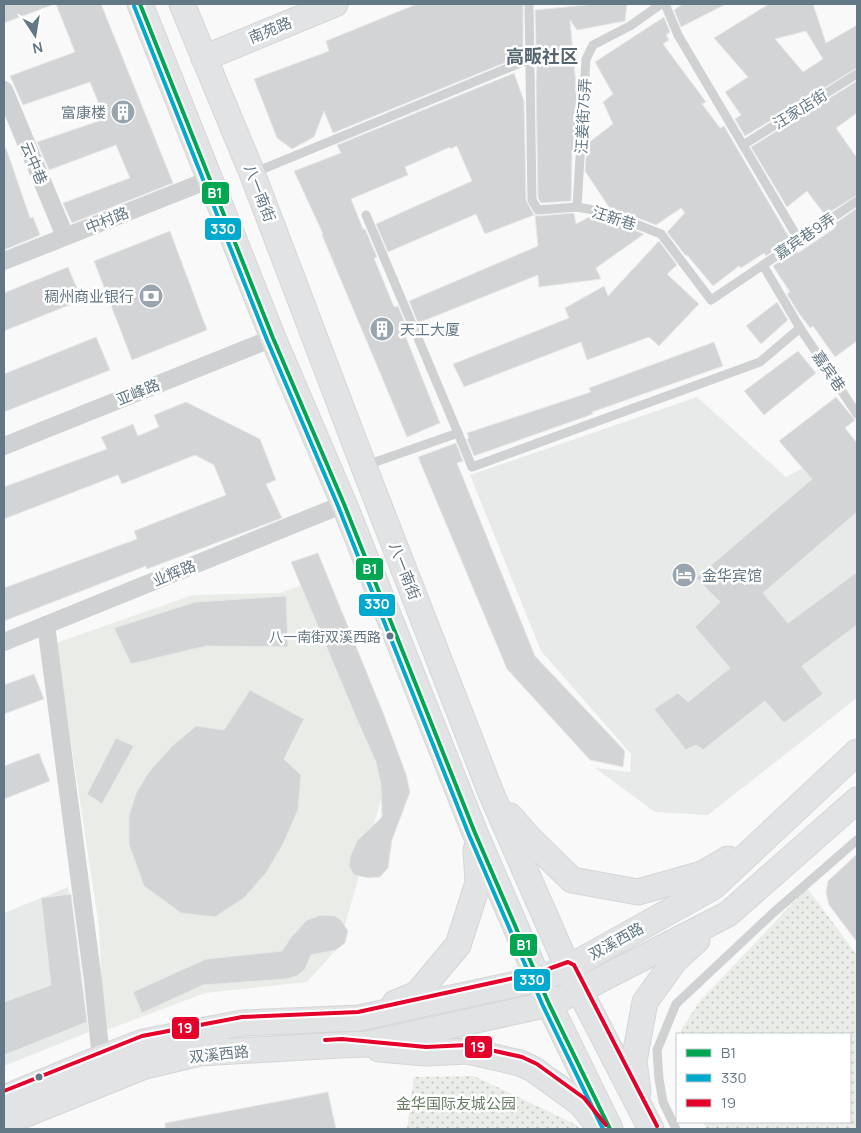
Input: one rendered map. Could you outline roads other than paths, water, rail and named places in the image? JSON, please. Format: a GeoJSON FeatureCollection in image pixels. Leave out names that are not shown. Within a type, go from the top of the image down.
{"type":"FeatureCollection","features":[{"type":"Feature","properties":{"kind":"main road"},"geometry":{"type":"LineString","coordinates":[[140,4],[274,338],[344,504],[475,833],[549,1004],[610,1129]]}},
{"type":"Feature","properties":{"kind":"main road","name":"八一南街"},"geometry":{"type":"LineString","coordinates":[[182,4],[252,173],[491,793],[568,968],[645,1118]]}},
{"type":"Feature","properties":{"kind":"main road","name":"南苑路"},"geometry":{"type":"LineString","coordinates":[[204,58],[335,4]]}},
{"type":"Feature","properties":{"kind":"main road","name":"双溪西路"},"geometry":{"type":"LineString","coordinates":[[4,1098],[144,1042],[242,1023],[359,1018],[539,979],[568,968],[713,887],[857,752]]}},
{"type":"Feature","properties":{"kind":"main road"},"geometry":{"type":"LineString","coordinates":[[491,793],[529,838],[572,880],[638,892],[702,874],[769,835]]}},
{"type":"Feature","properties":{"kind":"main road","name":"双溪西路"},"geometry":{"type":"LineString","coordinates":[[4,1123],[145,1066],[200,1053],[367,1044],[549,1004],[728,914],[857,800]]}},
{"type":"Feature","properties":{"kind":"main road"},"geometry":{"type":"LineString","coordinates":[[359,1018],[417,994],[458,945],[478,883],[475,833]]}},
{"type":"Feature","properties":{"kind":"main road"},"geometry":{"type":"LineString","coordinates":[[645,1118],[634,1061],[645,1002],[675,960],[723,917]]}},
{"type":"Feature","properties":{"kind":"main road"},"geometry":{"type":"LineString","coordinates":[[341,1045],[426,1054],[468,1051],[520,1063],[533,1069],[580,1104],[601,1129]]}},
{"type":"Feature","properties":{"kind":"street","name":"云中巷"},"geometry":{"type":"LineString","coordinates":[[4,90],[65,236]]}},
{"type":"Feature","properties":{"kind":"street","name":"中村路"},"geometry":{"type":"LineString","coordinates":[[4,261],[211,179]]}},
{"type":"Feature","properties":{"kind":"street","name":"亚峰路"},"geometry":{"type":"LineString","coordinates":[[4,446],[274,338]]}},
{"type":"Feature","properties":{"kind":"street","name":"业辉路"},"geometry":{"type":"LineString","coordinates":[[4,642],[344,504]]}},
{"type":"Feature","properties":{"kind":"street"},"geometry":{"type":"LineString","coordinates":[[46,625],[93,981],[101,1058]]}},
{"type":"Feature","properties":{"kind":"lane","name":"汪新巷"},"geometry":{"type":"LineString","coordinates":[[529,4],[532,200],[538,210],[577,207],[605,212],[661,234],[711,300],[764,264]]}},
{"type":"Feature","properties":{"kind":"lane","name":"汪姜街75弄"},"geometry":{"type":"LineString","coordinates":[[577,207],[586,59],[593,45],[630,26],[661,4]]}},
{"type":"Feature","properties":{"kind":"lane"},"geometry":{"type":"LineString","coordinates":[[665,4],[678,35],[799,240]]}},
{"type":"Feature","properties":{"kind":"lane"},"geometry":{"type":"LineString","coordinates":[[252,173],[530,59]]}},
{"type":"Feature","properties":{"kind":"lane","name":"汪家店街"},"geometry":{"type":"LineString","coordinates":[[743,145],[857,74]]}},
{"type":"Feature","properties":{"kind":"lane","name":"嘉宾巷9弄"},"geometry":{"type":"LineString","coordinates":[[800,328],[764,264],[857,201]]}},
{"type":"Feature","properties":{"kind":"lane"},"geometry":{"type":"LineString","coordinates":[[366,215],[472,466],[760,362],[800,328]]}},
{"type":"Feature","properties":{"kind":"lane","name":"嘉宾巷"},"geometry":{"type":"LineString","coordinates":[[800,328],[857,414]]}},
{"type":"Feature","properties":{"kind":"lane"},"geometry":{"type":"LineString","coordinates":[[364,467],[458,433]]}},
{"type":"Feature","properties":{"kind":"lane"},"geometry":{"type":"LineString","coordinates":[[676,1129],[663,1102],[658,1079],[657,1050],[676,1004],[772,913],[857,840]]}},
{"type":"Feature","properties":{"kind":"place","name":"富康楼"},"geometry":{"type":"Point","coordinates":[123,112]}},
{"type":"Feature","properties":{"kind":"place","name":"稠州商业银行"},"geometry":{"type":"Point","coordinates":[151,296]}},
{"type":"Feature","properties":{"kind":"place","name":"天工大厦"},"geometry":{"type":"Point","coordinates":[382,329]}},
{"type":"Feature","properties":{"kind":"place","name":"金华宾馆"},"geometry":{"type":"Point","coordinates":[684,575]}},
{"type":"Feature","properties":{"kind":"place","name":"八一南街双溪西路"},"geometry":{"type":"Point","coordinates":[390,636]}},
{"type":"Feature","properties":{"kind":"district","name":"高畈社区"},"geometry":{"type":"Point","coordinates":[542,56]}},
{"type":"Feature","properties":{"kind":"park label","name":"金华国际友城公园"},"geometry":{"type":"Point","coordinates":[456,1103]}}]}
